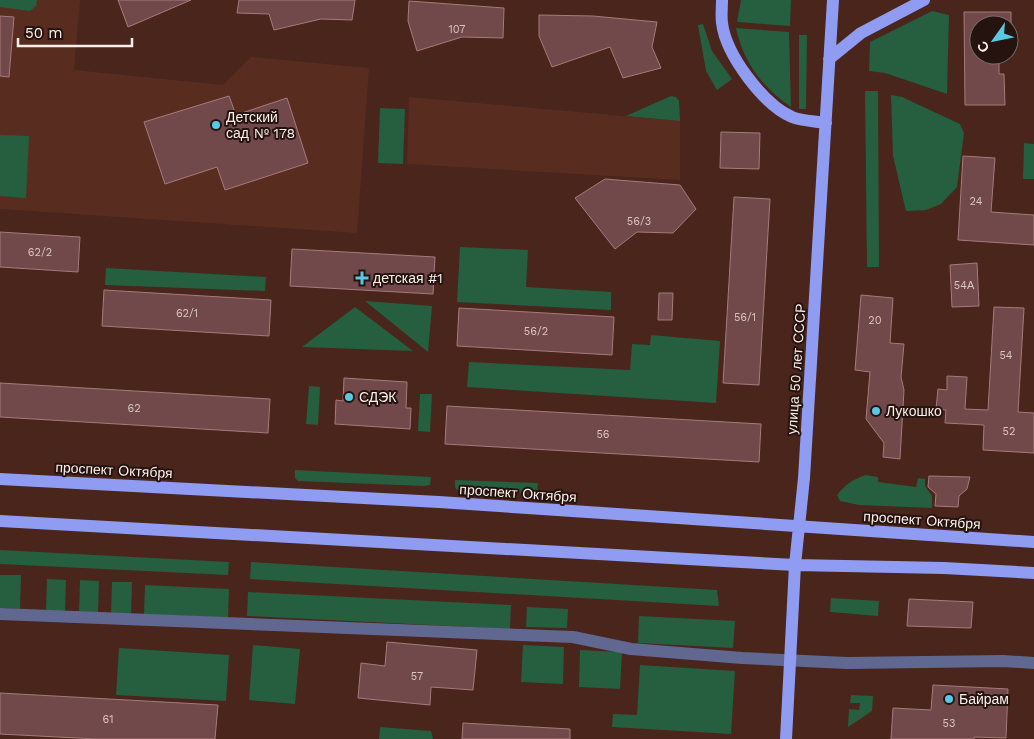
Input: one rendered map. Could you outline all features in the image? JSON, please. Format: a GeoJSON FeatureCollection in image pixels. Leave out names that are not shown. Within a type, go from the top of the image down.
{"type":"FeatureCollection","features":[{"type":"Feature","properties":{"kind":"main road"},"geometry":{"type":"LineString","coordinates":[[722,0],[722,24],[729,48],[755,86],[784,113],[795,118],[826,123]]}},
{"type":"Feature","properties":{"kind":"main road","name":"улица 50 лет СССР"},"geometry":{"type":"LineString","coordinates":[[786,739],[795,565],[804,478],[833,0]]}},
{"type":"Feature","properties":{"kind":"main road"},"geometry":{"type":"LineString","coordinates":[[829,59],[861,33],[924,0]]}},
{"type":"Feature","properties":{"kind":"main road","name":"проспект Октября"},"geometry":{"type":"LineString","coordinates":[[0,479],[286,493],[1034,542]]}},
{"type":"Feature","properties":{"kind":"main road"},"geometry":{"type":"LineString","coordinates":[[0,522],[795,565],[1034,572]]}},
{"type":"Feature","properties":{"kind":"street"},"geometry":{"type":"LineString","coordinates":[[0,614],[573,637],[631,649],[790,661],[847,663],[1003,661],[1034,663]]}},
{"type":"Feature","properties":{"kind":"shaded area","name":"Детский сад № 178"},"geometry":{"type":"Polygon","coordinates":[[[0,0],[80,0],[74,70],[223,85],[251,57],[369,68],[357,233],[0,209],[0,0]]]}},
{"type":"Feature","properties":{"kind":"shaded area"},"geometry":{"type":"Polygon","coordinates":[[[409,97],[680,121],[680,180],[407,164],[409,97]]]}},
{"type":"Feature","properties":{"kind":"green space"},"geometry":{"type":"Polygon","coordinates":[[[0,0],[37,0],[36,6],[30,11],[0,7],[0,0]]]}},
{"type":"Feature","properties":{"kind":"green space"},"geometry":{"type":"Polygon","coordinates":[[[741,0],[791,0],[790,26],[737,22],[741,0]]]}},
{"type":"Feature","properties":{"kind":"green space"},"geometry":{"type":"Polygon","coordinates":[[[932,11],[949,15],[947,94],[885,73],[869,71],[870,42],[932,11]]]}},
{"type":"Feature","properties":{"kind":"green space"},"geometry":{"type":"Polygon","coordinates":[[[703,24],[712,51],[732,79],[717,90],[706,71],[698,25],[703,24]]]}},
{"type":"Feature","properties":{"kind":"green space"},"geometry":{"type":"Polygon","coordinates":[[[736,28],[789,32],[791,107],[763,83],[749,63],[736,28]]]}},
{"type":"Feature","properties":{"kind":"green space"},"geometry":{"type":"Polygon","coordinates":[[[799,35],[807,35],[806,109],[799,109],[799,35]]]}},
{"type":"Feature","properties":{"kind":"green space"},"geometry":{"type":"Polygon","coordinates":[[[865,91],[878,91],[879,267],[867,267],[865,91]]]}},
{"type":"Feature","properties":{"kind":"green space"},"geometry":{"type":"Polygon","coordinates":[[[891,95],[902,97],[960,124],[964,133],[957,187],[941,204],[926,210],[906,211],[893,156],[891,95]]]}},
{"type":"Feature","properties":{"kind":"green space"},"geometry":{"type":"Polygon","coordinates":[[[671,96],[676,97],[679,101],[680,121],[626,116],[671,96]]]}},
{"type":"Feature","properties":{"kind":"green space"},"geometry":{"type":"Polygon","coordinates":[[[380,108],[405,109],[403,164],[378,163],[380,108]]]}},
{"type":"Feature","properties":{"kind":"green space"},"geometry":{"type":"Polygon","coordinates":[[[0,135],[29,136],[26,198],[0,196],[0,135]]]}},
{"type":"Feature","properties":{"kind":"green space"},"geometry":{"type":"Polygon","coordinates":[[[1024,143],[1034,144],[1034,179],[1023,179],[1024,143]]]}},
{"type":"Feature","properties":{"kind":"green space"},"geometry":{"type":"Polygon","coordinates":[[[460,247],[528,250],[526,287],[611,292],[611,310],[457,302],[460,247]]]}},
{"type":"Feature","properties":{"kind":"green space"},"geometry":{"type":"Polygon","coordinates":[[[106,268],[266,277],[265,291],[105,285],[106,268]]]}},
{"type":"Feature","properties":{"kind":"green space"},"geometry":{"type":"Polygon","coordinates":[[[365,301],[432,306],[428,352],[365,301]]]}},
{"type":"Feature","properties":{"kind":"green space"},"geometry":{"type":"Polygon","coordinates":[[[355,307],[413,351],[302,347],[355,307]]]}},
{"type":"Feature","properties":{"kind":"green space"},"geometry":{"type":"Polygon","coordinates":[[[651,335],[720,341],[716,403],[467,387],[469,362],[630,370],[632,344],[650,345],[651,335]]]}},
{"type":"Feature","properties":{"kind":"green space"},"geometry":{"type":"Polygon","coordinates":[[[309,386],[320,387],[318,425],[306,424],[309,386]]]}},
{"type":"Feature","properties":{"kind":"green space"},"geometry":{"type":"Polygon","coordinates":[[[420,394],[432,394],[430,432],[418,431],[420,394]]]}},
{"type":"Feature","properties":{"kind":"green space"},"geometry":{"type":"Polygon","coordinates":[[[295,470],[431,477],[430,485],[424,486],[298,481],[295,478],[295,470]]]}},
{"type":"Feature","properties":{"kind":"green space"},"geometry":{"type":"Polygon","coordinates":[[[866,475],[878,477],[878,482],[916,487],[918,478],[925,479],[925,486],[932,496],[932,508],[859,505],[840,501],[837,495],[843,488],[853,480],[866,475]]]}},
{"type":"Feature","properties":{"kind":"green space"},"geometry":{"type":"Polygon","coordinates":[[[455,480],[538,483],[537,493],[457,490],[455,480]]]}},
{"type":"Feature","properties":{"kind":"green space"},"geometry":{"type":"Polygon","coordinates":[[[0,550],[229,562],[228,575],[0,564],[0,550]]]}},
{"type":"Feature","properties":{"kind":"green space"},"geometry":{"type":"Polygon","coordinates":[[[251,562],[717,590],[719,606],[250,579],[251,562]]]}},
{"type":"Feature","properties":{"kind":"green space"},"geometry":{"type":"Polygon","coordinates":[[[0,575],[21,575],[20,609],[0,608],[0,575]]]}},
{"type":"Feature","properties":{"kind":"green space"},"geometry":{"type":"Polygon","coordinates":[[[47,579],[66,580],[65,612],[46,611],[47,579]]]}},
{"type":"Feature","properties":{"kind":"green space"},"geometry":{"type":"Polygon","coordinates":[[[80,580],[99,581],[98,613],[79,613],[80,580]]]}},
{"type":"Feature","properties":{"kind":"green space"},"geometry":{"type":"Polygon","coordinates":[[[112,582],[132,582],[131,615],[111,614],[112,582]]]}},
{"type":"Feature","properties":{"kind":"green space"},"geometry":{"type":"Polygon","coordinates":[[[145,585],[229,589],[228,618],[144,614],[145,585]]]}},
{"type":"Feature","properties":{"kind":"green space"},"geometry":{"type":"Polygon","coordinates":[[[248,592],[511,605],[510,629],[247,616],[248,592]]]}},
{"type":"Feature","properties":{"kind":"green space"},"geometry":{"type":"Polygon","coordinates":[[[831,598],[879,601],[878,616],[830,612],[831,598]]]}},
{"type":"Feature","properties":{"kind":"green space"},"geometry":{"type":"Polygon","coordinates":[[[527,607],[568,609],[567,628],[526,627],[527,607]]]}},
{"type":"Feature","properties":{"kind":"green space"},"geometry":{"type":"Polygon","coordinates":[[[639,616],[735,621],[733,648],[638,643],[639,616]]]}},
{"type":"Feature","properties":{"kind":"green space"},"geometry":{"type":"Polygon","coordinates":[[[253,645],[300,649],[295,704],[249,700],[253,645]]]}},
{"type":"Feature","properties":{"kind":"green space"},"geometry":{"type":"Polygon","coordinates":[[[523,645],[564,647],[563,684],[521,682],[523,645]]]}},
{"type":"Feature","properties":{"kind":"green space"},"geometry":{"type":"Polygon","coordinates":[[[119,648],[229,655],[226,701],[116,695],[119,648]]]}},
{"type":"Feature","properties":{"kind":"green space"},"geometry":{"type":"Polygon","coordinates":[[[580,650],[622,652],[620,689],[579,687],[580,650]]]}},
{"type":"Feature","properties":{"kind":"green space"},"geometry":{"type":"Polygon","coordinates":[[[640,665],[735,671],[731,734],[612,727],[613,714],[637,715],[640,665]]]}},
{"type":"Feature","properties":{"kind":"green space"},"geometry":{"type":"Polygon","coordinates":[[[851,695],[873,696],[872,711],[848,727],[849,709],[859,710],[860,703],[850,703],[851,695]]]}},
{"type":"Feature","properties":{"kind":"green space"},"geometry":{"type":"Polygon","coordinates":[[[380,727],[431,731],[433,739],[379,739],[380,727]]]}},
{"type":"Feature","properties":{"kind":"building"},"geometry":{"type":"Polygon","coordinates":[[[118,0],[191,0],[128,27],[118,0]]]}},
{"type":"Feature","properties":{"kind":"building"},"geometry":{"type":"Polygon","coordinates":[[[239,0],[355,0],[352,20],[321,19],[274,30],[269,14],[237,13],[239,0]]]}},
{"type":"Feature","properties":{"kind":"building"},"geometry":{"type":"Polygon","coordinates":[[[409,1],[504,8],[503,38],[462,37],[417,51],[408,21],[409,1]]]}},
{"type":"Feature","properties":{"kind":"building"},"geometry":{"type":"Polygon","coordinates":[[[964,12],[1011,12],[1011,15],[969,15],[969,65],[999,65],[999,74],[1004,74],[1005,105],[965,105],[964,12]]]}},
{"type":"Feature","properties":{"kind":"building"},"geometry":{"type":"Polygon","coordinates":[[[539,15],[593,16],[657,22],[652,47],[661,68],[623,78],[610,47],[552,67],[539,36],[539,15]]]}},
{"type":"Feature","properties":{"kind":"building"},"geometry":{"type":"Polygon","coordinates":[[[0,16],[14,17],[9,77],[0,76],[0,16]]]}},
{"type":"Feature","properties":{"kind":"building"},"geometry":{"type":"Polygon","coordinates":[[[229,96],[236,115],[287,98],[308,163],[225,190],[217,167],[165,184],[144,122],[229,96]]]}},
{"type":"Feature","properties":{"kind":"building"},"geometry":{"type":"Polygon","coordinates":[[[721,132],[760,133],[759,169],[720,168],[721,132]]]}},
{"type":"Feature","properties":{"kind":"building"},"geometry":{"type":"Polygon","coordinates":[[[963,156],[995,158],[991,212],[1034,215],[1034,245],[958,240],[963,156]]]}},
{"type":"Feature","properties":{"kind":"building"},"geometry":{"type":"Polygon","coordinates":[[[605,179],[680,185],[696,209],[673,233],[637,232],[615,249],[575,198],[605,179]]]}},
{"type":"Feature","properties":{"kind":"building"},"geometry":{"type":"Polygon","coordinates":[[[734,197],[770,199],[759,385],[723,383],[734,197]]]}},
{"type":"Feature","properties":{"kind":"building"},"geometry":{"type":"Polygon","coordinates":[[[0,232],[80,237],[78,272],[0,267],[0,232]]]}},
{"type":"Feature","properties":{"kind":"building"},"geometry":{"type":"Polygon","coordinates":[[[292,249],[435,257],[433,294],[290,286],[292,249]]]}},
{"type":"Feature","properties":{"kind":"building"},"geometry":{"type":"Polygon","coordinates":[[[977,263],[979,306],[952,307],[950,265],[977,263]]]}},
{"type":"Feature","properties":{"kind":"building"},"geometry":{"type":"Polygon","coordinates":[[[104,290],[271,300],[269,336],[102,326],[104,290]]]}},
{"type":"Feature","properties":{"kind":"building"},"geometry":{"type":"Polygon","coordinates":[[[659,293],[673,293],[672,320],[658,320],[659,293]]]}},
{"type":"Feature","properties":{"kind":"building"},"geometry":{"type":"Polygon","coordinates":[[[861,295],[893,298],[890,343],[904,344],[901,377],[904,390],[900,459],[883,457],[884,443],[866,419],[870,372],[855,370],[861,295]]]}},
{"type":"Feature","properties":{"kind":"building"},"geometry":{"type":"Polygon","coordinates":[[[994,307],[1024,308],[1018,412],[1034,413],[1034,453],[983,450],[984,425],[945,423],[946,410],[936,409],[938,389],[947,390],[947,376],[967,377],[965,409],[988,410],[994,307]]]}},
{"type":"Feature","properties":{"kind":"building"},"geometry":{"type":"Polygon","coordinates":[[[459,308],[614,317],[612,355],[457,346],[459,308]]]}},
{"type":"Feature","properties":{"kind":"building"},"geometry":{"type":"Polygon","coordinates":[[[344,378],[407,382],[406,408],[411,408],[410,429],[335,424],[336,400],[343,401],[344,378]]]}},
{"type":"Feature","properties":{"kind":"building"},"geometry":{"type":"Polygon","coordinates":[[[0,383],[270,399],[268,433],[0,417],[0,383]]]}},
{"type":"Feature","properties":{"kind":"building"},"geometry":{"type":"Polygon","coordinates":[[[447,406],[761,424],[759,462],[445,444],[447,406]]]}},
{"type":"Feature","properties":{"kind":"building"},"geometry":{"type":"Polygon","coordinates":[[[929,476],[970,477],[967,489],[959,496],[958,507],[935,506],[936,494],[928,487],[929,476]]]}},
{"type":"Feature","properties":{"kind":"building"},"geometry":{"type":"Polygon","coordinates":[[[909,599],[973,602],[971,628],[907,626],[909,599]]]}},
{"type":"Feature","properties":{"kind":"building"},"geometry":{"type":"Polygon","coordinates":[[[387,642],[477,650],[473,690],[431,687],[430,705],[358,698],[361,663],[385,666],[387,642]]]}},
{"type":"Feature","properties":{"kind":"building"},"geometry":{"type":"Polygon","coordinates":[[[933,685],[1008,689],[1006,738],[891,739],[893,708],[931,710],[933,685]]]}},
{"type":"Feature","properties":{"kind":"building"},"geometry":{"type":"Polygon","coordinates":[[[0,693],[218,705],[215,739],[96,739],[0,734],[0,693]]]}},
{"type":"Feature","properties":{"kind":"building"},"geometry":{"type":"Polygon","coordinates":[[[463,723],[570,729],[570,739],[462,739],[463,723]]]}},
{"type":"Feature","properties":{"kind":"place","name":"Детский сад № 178"},"geometry":{"type":"Point","coordinates":[216,125]}},
{"type":"Feature","properties":{"kind":"place","name":"детская #1"},"geometry":{"type":"Point","coordinates":[362,278]}},
{"type":"Feature","properties":{"kind":"place","name":"СДЭК"},"geometry":{"type":"Point","coordinates":[349,397]}},
{"type":"Feature","properties":{"kind":"place","name":"Лукошко"},"geometry":{"type":"Point","coordinates":[876,411]}},
{"type":"Feature","properties":{"kind":"place","name":"Байрам"},"geometry":{"type":"Point","coordinates":[949,699]}}]}
